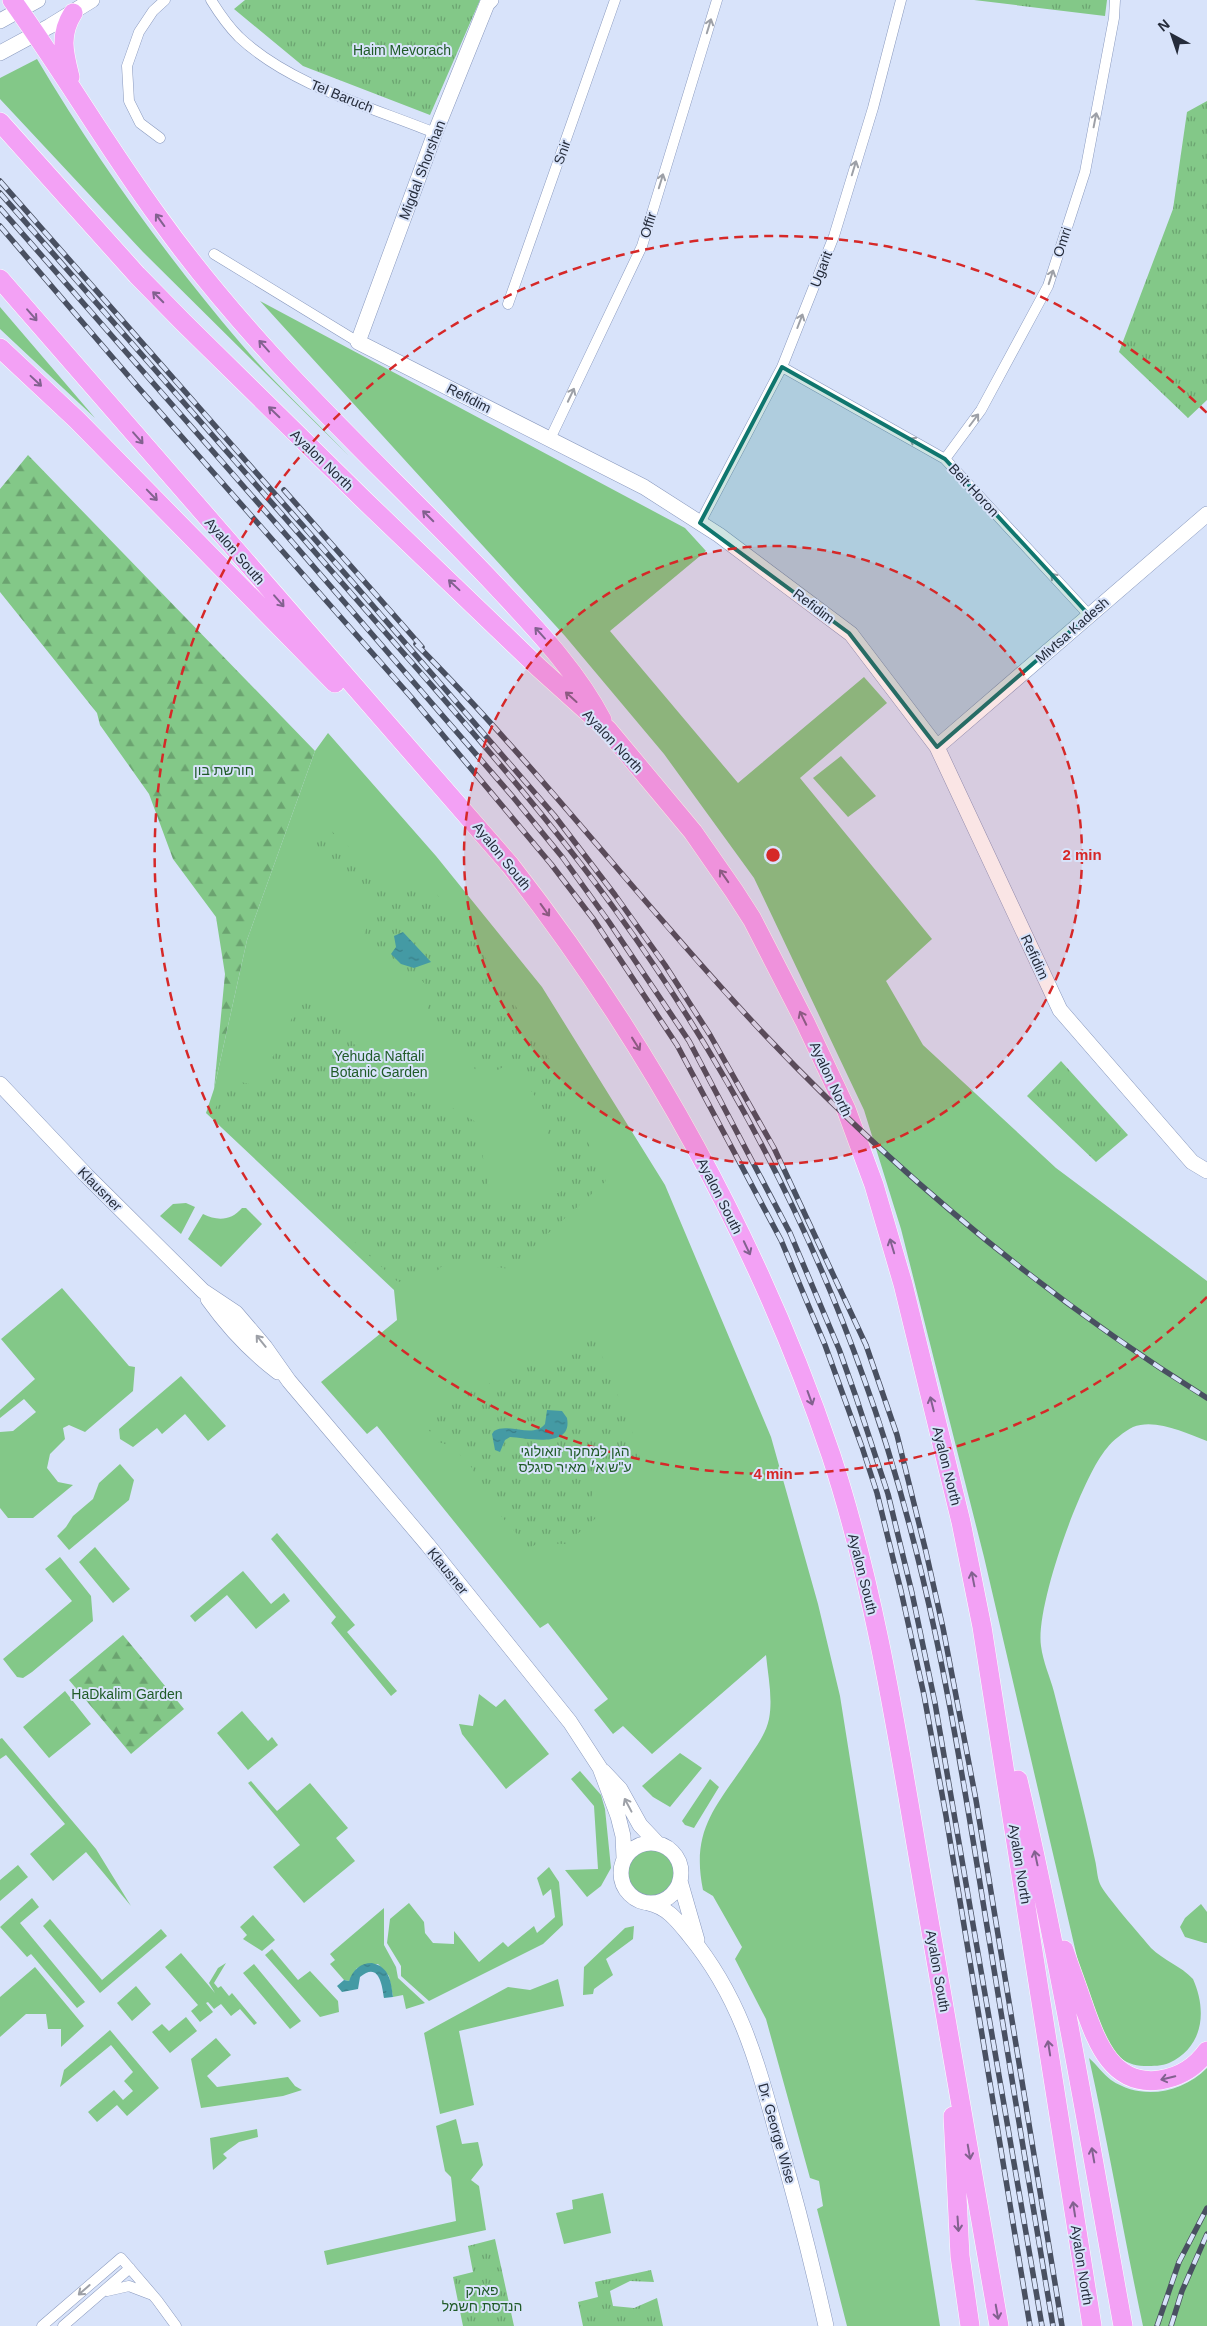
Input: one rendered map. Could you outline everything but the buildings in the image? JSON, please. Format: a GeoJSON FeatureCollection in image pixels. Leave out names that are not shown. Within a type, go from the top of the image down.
{"type":"FeatureCollection","features":[{"type":"Feature","properties":{"kind":"highway"},"geometry":{"type":"LineString","coordinates":[[16,5],[159,219],[225,303],[312,398],[480,568],[543,637],[590,696],[608,730]]}},
{"type":"Feature","properties":{"kind":"highway"},"geometry":{"type":"LineString","coordinates":[[73,13],[65,28],[62,44],[75,95]]}},
{"type":"Feature","properties":{"kind":"highway","name":"Ayalon North"},"geometry":{"type":"LineString","coordinates":[[0,122],[136,275],[236,376],[538,667],[608,730],[692,832],[734,891],[787,986],[846,1109],[874,1185],[903,1284],[961,1522],[982,1627],[1092,2326]]}},
{"type":"Feature","properties":{"kind":"highway","name":"Ayalon South"},"geometry":{"type":"LineString","coordinates":[[0,278],[385,722],[482,830],[543,906],[661,1086],[737,1228],[807,1389],[842,1494],[871,1606],[899,1741],[1000,2326]]}},
{"type":"Feature","properties":{"kind":"highway"},"geometry":{"type":"LineString","coordinates":[[0,348],[84,426],[482,830]]}},
{"type":"Feature","properties":{"kind":"highway"},"geometry":{"type":"LineString","coordinates":[[982,1627],[1043,1892],[1124,2326]]}},
{"type":"Feature","properties":{"kind":"highway"},"geometry":{"type":"LineString","coordinates":[[1043,1892],[1096,2041],[1110,2062],[1134,2077],[1155,2080],[1182,2074],[1193,2066],[1207,2051]]}},
{"type":"Feature","properties":{"kind":"highway"},"geometry":{"type":"LineString","coordinates":[[952,2053],[959,2236],[970,2326]]}},
{"type":"Feature","properties":{"kind":"street"},"geometry":{"type":"LineString","coordinates":[[0,21],[16,5],[38,0]]}},
{"type":"Feature","properties":{"kind":"street"},"geometry":{"type":"LineString","coordinates":[[6,50],[73,13],[92,0]]}},
{"type":"Feature","properties":{"kind":"street"},"geometry":{"type":"LineString","coordinates":[[160,138],[140,123],[129,101],[127,66],[139,32],[153,10],[165,0]]}},
{"type":"Feature","properties":{"kind":"street","name":"Tel Baruch"},"geometry":{"type":"LineString","coordinates":[[211,0],[237,35],[254,50],[303,81],[435,133]]}},
{"type":"Feature","properties":{"kind":"street","name":"Migdal Shorshan"},"geometry":{"type":"LineString","coordinates":[[358,342],[435,133],[487,4],[491,0]]}},
{"type":"Feature","properties":{"kind":"street","name":"Snir"},"geometry":{"type":"LineString","coordinates":[[508,304],[615,0]]}},
{"type":"Feature","properties":{"kind":"street","name":"Offir"},"geometry":{"type":"LineString","coordinates":[[550,439],[642,246],[716,0]]}},
{"type":"Feature","properties":{"kind":"street","name":"Ugarit"},"geometry":{"type":"LineString","coordinates":[[700,523],[782,367],[834,236],[873,108],[901,0]]}},
{"type":"Feature","properties":{"kind":"street","name":"Omri"},"geometry":{"type":"LineString","coordinates":[[945,459],[982,410],[1048,286],[1085,172],[1114,18],[1115,0]]}},
{"type":"Feature","properties":{"kind":"street","name":"Refidim"},"geometry":{"type":"LineString","coordinates":[[214,254],[358,342],[644,487],[700,523],[851,634],[937,747],[1060,1010],[1192,1162],[1207,1171]]}},
{"type":"Feature","properties":{"kind":"street","name":"Beit Horon"},"geometry":{"type":"LineString","coordinates":[[782,367],[945,459],[1089,615]]}},
{"type":"Feature","properties":{"kind":"street","name":"Mivtsa Kadesh"},"geometry":{"type":"LineString","coordinates":[[937,747],[1207,514]]}},
{"type":"Feature","properties":{"kind":"street","name":"Klausner"},"geometry":{"type":"LineString","coordinates":[[0,1084],[87,1176],[203,1291],[226,1324],[243,1343],[256,1356],[289,1381],[427,1544],[570,1722],[600,1768],[620,1789],[640,1825],[657,1843]]}},
{"type":"Feature","properties":{"kind":"street","name":"Klausner"},"geometry":{"type":"LineString","coordinates":[[600,1768],[618,1816],[624,1858]]}},
{"type":"Feature","properties":{"kind":"street"},"geometry":{"type":"LineString","coordinates":[[657,1843],[672,1850],[677,1857],[681,1872],[680,1881],[672,1895],[657,1903],[648,1903],[635,1899],[624,1889],[620,1874],[624,1858],[638,1845],[657,1843]]}},
{"type":"Feature","properties":{"kind":"street","name":"Dr. George Wise"},"geometry":{"type":"LineString","coordinates":[[680,1881],[691,1924],[702,1951]]}},
{"type":"Feature","properties":{"kind":"street","name":"Dr. George Wise"},"geometry":{"type":"LineString","coordinates":[[648,1903],[666,1910],[702,1951],[729,1994],[756,2061],[806,2240],[826,2326]]}},
{"type":"Feature","properties":{"kind":"street"},"geometry":{"type":"LineString","coordinates":[[42,2326],[120,2258],[157,2300],[176,2326]]}},
{"type":"Feature","properties":{"kind":"street"},"geometry":{"type":"LineString","coordinates":[[62,2326],[130,2268]]}},
{"type":"Feature","properties":{"kind":"street"},"geometry":{"type":"LineString","coordinates":[[95,2298],[113,2288],[129,2286],[143,2290],[157,2300]]}},
{"type":"Feature","properties":{"kind":"highlighted area"},"geometry":{"type":"Polygon","coordinates":[[[782,367],[945,459],[1089,615],[937,747],[849,633],[700,523],[782,367]]]}},
{"type":"Feature","properties":{"kind":"green space","name":"Haim Mevorach"},"geometry":{"type":"Polygon","coordinates":[[[245,0],[480,0],[430,115],[303,66],[234,9],[245,0]]]}},
{"type":"Feature","properties":{"kind":"green space"},"geometry":{"type":"Polygon","coordinates":[[[974,0],[1107,0],[1105,16],[974,0]]]}},
{"type":"Feature","properties":{"kind":"green space"},"geometry":{"type":"Polygon","coordinates":[[[37,59],[108,170],[186,277],[255,359],[348,455],[143,252],[0,99],[0,78],[37,59]]]}},
{"type":"Feature","properties":{"kind":"green space"},"geometry":{"type":"Polygon","coordinates":[[[1207,101],[1207,400],[1188,418],[1119,352],[1173,209],[1187,112],[1207,101]]]}},
{"type":"Feature","properties":{"kind":"green space"},"geometry":{"type":"Polygon","coordinates":[[[260,301],[685,528],[706,551],[610,631],[738,783],[864,677],[887,703],[800,778],[932,939],[886,981],[923,1045],[1056,1168],[1207,1281],[1207,1441],[1161,1425],[1151,1424],[1133,1427],[1109,1445],[1096,1464],[1073,1514],[1052,1574],[1041,1628],[1043,1658],[1054,1692],[1100,1884],[1151,1948],[1188,1974],[1193,1979],[1197,1991],[1201,2015],[1196,2038],[1181,2056],[1169,2063],[1145,2066],[1130,2063],[1118,2056],[1108,2045],[1094,2015],[1080,1970],[984,1557],[901,1229],[864,1110],[754,878],[664,754],[565,636],[260,301]]]}},
{"type":"Feature","properties":{"kind":"green space"},"geometry":{"type":"Polygon","coordinates":[[[0,307],[95,418],[0,329],[0,307]]]}},
{"type":"Feature","properties":{"kind":"green space","name":"חורשת בון"},"geometry":{"type":"Polygon","coordinates":[[[28,455],[315,751],[247,940],[214,1089],[225,974],[216,917],[173,859],[149,794],[100,725],[97,713],[0,592],[0,489],[28,455]]]}},
{"type":"Feature","properties":{"kind":"green space"},"geometry":{"type":"Polygon","coordinates":[[[328,733],[436,856],[542,987],[665,1185],[771,1437],[818,1604],[840,1696],[940,2326],[847,2326],[817,2209],[823,2206],[819,2181],[810,2178],[766,2019],[735,1959],[742,1947],[713,1896],[703,1890],[700,1849],[710,1817],[759,1743],[768,1724],[770,1695],[766,1655],[652,1754],[623,1726],[613,1734],[594,1710],[608,1699],[548,1623],[540,1628],[377,1426],[367,1434],[321,1382],[397,1320],[394,1290],[206,1113],[214,1089],[247,940],[315,751],[328,733]]]}},
{"type":"Feature","properties":{"kind":"green space"},"geometry":{"type":"Polygon","coordinates":[[[841,756],[876,796],[848,817],[813,778],[841,756]]]}},
{"type":"Feature","properties":{"kind":"green space"},"geometry":{"type":"Polygon","coordinates":[[[326,826],[390,885],[428,884],[472,936],[550,1061],[606,1181],[509,1269],[449,1259],[433,1275],[398,1282],[213,1112],[232,1080],[258,1086],[307,988],[387,1083],[449,1106],[476,1122],[493,1209],[561,1192],[542,1106],[511,1063],[482,1078],[427,1008],[428,988],[415,972],[398,979],[362,940],[374,908],[312,843],[326,826]]]}},
{"type":"Feature","properties":{"kind":"green space"},"geometry":{"type":"Polygon","coordinates":[[[1061,1061],[1128,1135],[1096,1162],[1027,1096],[1061,1061]]]}},
{"type":"Feature","properties":{"kind":"green space"},"geometry":{"type":"Polygon","coordinates":[[[186,1203],[195,1207],[181,1234],[160,1216],[173,1204],[186,1203]]]}},
{"type":"Feature","properties":{"kind":"green space"},"geometry":{"type":"Polygon","coordinates":[[[242,1208],[246,1208],[262,1224],[221,1267],[188,1239],[203,1214],[219,1219],[229,1217],[242,1208]]]}},
{"type":"Feature","properties":{"kind":"green space"},"geometry":{"type":"Polygon","coordinates":[[[62,1288],[129,1366],[135,1367],[133,1391],[85,1432],[69,1425],[63,1428],[65,1439],[50,1454],[47,1468],[58,1482],[73,1485],[33,1518],[8,1518],[0,1508],[0,1432],[13,1431],[36,1412],[24,1399],[0,1418],[0,1410],[35,1379],[1,1339],[62,1288]]]}},
{"type":"Feature","properties":{"kind":"green space","name":"הגן למחקר זואולוגי ע\"ש א׳ מאיר סיגלס"},"geometry":{"type":"Polygon","coordinates":[[[594,1336],[637,1444],[640,1460],[601,1467],[596,1471],[590,1506],[596,1518],[566,1544],[539,1543],[529,1548],[489,1502],[483,1501],[476,1488],[473,1469],[452,1446],[438,1442],[425,1425],[433,1410],[441,1404],[487,1385],[505,1373],[533,1349],[546,1368],[594,1336]]]}},
{"type":"Feature","properties":{"kind":"green space"},"geometry":{"type":"Polygon","coordinates":[[[181,1376],[226,1426],[208,1441],[185,1414],[162,1434],[157,1428],[133,1447],[120,1439],[119,1429],[181,1376]]]}},
{"type":"Feature","properties":{"kind":"green space"},"geometry":{"type":"Polygon","coordinates":[[[120,1464],[134,1480],[129,1500],[69,1550],[57,1536],[73,1516],[93,1499],[99,1483],[120,1464]]]}},
{"type":"Feature","properties":{"kind":"green space"},"geometry":{"type":"Polygon","coordinates":[[[277,1533],[355,1625],[347,1632],[397,1691],[391,1696],[331,1623],[336,1617],[271,1539],[277,1533]]]}},
{"type":"Feature","properties":{"kind":"green space"},"geometry":{"type":"Polygon","coordinates":[[[95,1547],[130,1589],[113,1603],[79,1562],[95,1547]]]}},
{"type":"Feature","properties":{"kind":"green space"},"geometry":{"type":"Polygon","coordinates":[[[60,1557],[91,1596],[93,1621],[32,1672],[23,1678],[17,1677],[3,1659],[72,1601],[45,1569],[60,1557]]]}},
{"type":"Feature","properties":{"kind":"green space"},"geometry":{"type":"Polygon","coordinates":[[[243,1571],[271,1604],[284,1593],[290,1601],[256,1629],[227,1595],[195,1622],[190,1616],[243,1571]]]}},
{"type":"Feature","properties":{"kind":"green space","name":"HaDkalim Garden"},"geometry":{"type":"Polygon","coordinates":[[[123,1635],[184,1709],[131,1754],[69,1680],[123,1635]]]}},
{"type":"Feature","properties":{"kind":"green space"},"geometry":{"type":"Polygon","coordinates":[[[65,1691],[91,1724],[49,1758],[23,1727],[65,1691]]]}},
{"type":"Feature","properties":{"kind":"green space"},"geometry":{"type":"Polygon","coordinates":[[[479,1694],[496,1707],[505,1699],[549,1754],[506,1789],[462,1734],[459,1724],[473,1726],[479,1694]]]}},
{"type":"Feature","properties":{"kind":"green space"},"geometry":{"type":"Polygon","coordinates":[[[242,1711],[268,1741],[272,1737],[278,1745],[248,1770],[217,1733],[242,1711]]]}},
{"type":"Feature","properties":{"kind":"green space"},"geometry":{"type":"Polygon","coordinates":[[[2,1738],[96,1849],[131,1906],[86,1852],[53,1881],[30,1854],[65,1824],[6,1755],[0,1759],[0,1739],[2,1738]]]}},
{"type":"Feature","properties":{"kind":"green space"},"geometry":{"type":"Polygon","coordinates":[[[680,1753],[702,1768],[670,1807],[653,1797],[642,1786],[680,1753]]]}},
{"type":"Feature","properties":{"kind":"green space"},"geometry":{"type":"Polygon","coordinates":[[[580,1771],[601,1795],[605,1809],[611,1868],[601,1886],[587,1897],[565,1870],[598,1869],[594,1806],[571,1779],[580,1771]]]}},
{"type":"Feature","properties":{"kind":"green space"},"geometry":{"type":"Polygon","coordinates":[[[710,1779],[719,1787],[694,1828],[685,1825],[682,1821],[710,1779]]]}},
{"type":"Feature","properties":{"kind":"green space"},"geometry":{"type":"Polygon","coordinates":[[[251,1781],[277,1811],[310,1783],[348,1828],[336,1838],[355,1861],[304,1903],[273,1867],[300,1845],[248,1783],[251,1781]]]}},
{"type":"Feature","properties":{"kind":"green space"},"geometry":{"type":"Polygon","coordinates":[[[645,1848],[655,1848],[667,1855],[674,1867],[674,1877],[667,1889],[655,1896],[645,1896],[637,1892],[630,1885],[626,1877],[626,1867],[630,1859],[637,1852],[645,1848]]]}},
{"type":"Feature","properties":{"kind":"green space"},"geometry":{"type":"Polygon","coordinates":[[[18,1865],[28,1877],[0,1901],[0,1880],[18,1865]]]}},
{"type":"Feature","properties":{"kind":"green space"},"geometry":{"type":"Polygon","coordinates":[[[549,1867],[559,1882],[563,1925],[543,1944],[429,2001],[401,1976],[401,1966],[387,1943],[390,1919],[409,1903],[424,1922],[425,1933],[433,1943],[454,1944],[454,1931],[479,1962],[503,1942],[508,1947],[534,1926],[537,1933],[555,1917],[551,1889],[543,1896],[537,1878],[549,1867]]]}},
{"type":"Feature","properties":{"kind":"green space"},"geometry":{"type":"Polygon","coordinates":[[[32,1898],[39,1907],[20,1923],[85,2002],[77,2008],[31,1954],[27,1957],[0,1927],[32,1898]]]}},
{"type":"Feature","properties":{"kind":"green space"},"geometry":{"type":"Polygon","coordinates":[[[1201,1904],[1207,1912],[1207,1943],[1185,1937],[1180,1927],[1185,1918],[1201,1904]]]}},
{"type":"Feature","properties":{"kind":"green space"},"geometry":{"type":"Polygon","coordinates":[[[384,1908],[384,1945],[396,1967],[398,1978],[425,2003],[406,2009],[403,1995],[393,1997],[389,1976],[378,1964],[357,1968],[349,1981],[344,1980],[330,1964],[335,1960],[330,1954],[384,1908]]]}},
{"type":"Feature","properties":{"kind":"green space"},"geometry":{"type":"Polygon","coordinates":[[[253,1915],[275,1940],[262,1951],[243,1939],[247,1935],[240,1927],[253,1915]]]}},
{"type":"Feature","properties":{"kind":"green space"},"geometry":{"type":"Polygon","coordinates":[[[50,1919],[102,1980],[161,1929],[167,1936],[100,1993],[43,1926],[50,1919]]]}},
{"type":"Feature","properties":{"kind":"green space"},"geometry":{"type":"Polygon","coordinates":[[[634,1926],[633,1939],[606,1959],[613,1975],[594,1989],[593,1994],[583,1995],[584,1967],[625,1928],[634,1926]]]}},
{"type":"Feature","properties":{"kind":"green space"},"geometry":{"type":"Polygon","coordinates":[[[272,1949],[298,1980],[310,1971],[338,2001],[339,2012],[320,2017],[265,1955],[272,1949]]]}},
{"type":"Feature","properties":{"kind":"green space"},"geometry":{"type":"Polygon","coordinates":[[[181,1953],[215,1993],[209,1983],[218,1968],[226,1963],[214,1983],[218,1988],[221,1986],[229,1996],[232,1993],[257,2023],[254,2025],[240,2009],[231,2016],[221,2004],[214,2009],[208,2002],[206,2003],[213,2012],[200,2022],[191,2011],[198,2005],[165,1967],[181,1953]]]}},
{"type":"Feature","properties":{"kind":"green space"},"geometry":{"type":"Polygon","coordinates":[[[254,1964],[301,2021],[290,2029],[243,1973],[254,1964]]]}},
{"type":"Feature","properties":{"kind":"green space"},"geometry":{"type":"Polygon","coordinates":[[[35,1967],[84,2026],[61,2047],[61,2029],[48,2029],[46,2014],[26,2014],[0,2037],[0,1997],[35,1967]]]}},
{"type":"Feature","properties":{"kind":"green space"},"geometry":{"type":"Polygon","coordinates":[[[558,1979],[564,2006],[459,2031],[474,2105],[440,2114],[424,2033],[508,1987],[530,1990],[558,1979]]]}},
{"type":"Feature","properties":{"kind":"green space"},"geometry":{"type":"Polygon","coordinates":[[[136,1986],[151,2004],[132,2021],[117,2003],[136,1986]]]}},
{"type":"Feature","properties":{"kind":"green space"},"geometry":{"type":"Polygon","coordinates":[[[186,2017],[197,2031],[170,2053],[152,2032],[162,2024],[169,2031],[186,2017]]]}},
{"type":"Feature","properties":{"kind":"green space"},"geometry":{"type":"Polygon","coordinates":[[[110,2030],[159,2088],[127,2116],[117,2105],[97,2122],[88,2112],[114,2090],[123,2100],[133,2091],[124,2081],[133,2072],[111,2045],[60,2087],[64,2070],[110,2030]]]}},
{"type":"Feature","properties":{"kind":"green space"},"geometry":{"type":"Polygon","coordinates":[[[216,2038],[231,2055],[207,2076],[217,2087],[288,2077],[295,2086],[302,2090],[283,2096],[201,2108],[191,2059],[216,2038]]]}},
{"type":"Feature","properties":{"kind":"green space"},"geometry":{"type":"Polygon","coordinates":[[[1089,2058],[1105,2075],[1123,2087],[1148,2092],[1174,2088],[1197,2077],[1207,2068],[1207,2326],[1143,2326],[1089,2058]]]}},
{"type":"Feature","properties":{"kind":"green space"},"geometry":{"type":"Polygon","coordinates":[[[456,2119],[462,2144],[478,2142],[483,2165],[471,2180],[479,2186],[486,2230],[327,2265],[324,2251],[456,2221],[451,2177],[445,2171],[436,2126],[456,2119]]]}},
{"type":"Feature","properties":{"kind":"green space"},"geometry":{"type":"Polygon","coordinates":[[[257,2129],[258,2137],[239,2142],[223,2154],[227,2158],[213,2170],[210,2138],[257,2129]]]}},
{"type":"Feature","properties":{"kind":"green space"},"geometry":{"type":"Polygon","coordinates":[[[603,2193],[611,2233],[564,2244],[556,2213],[573,2209],[572,2200],[603,2193]]]}},
{"type":"Feature","properties":{"kind":"green space","name":"פארק הנדסת חשמל"},"geometry":{"type":"Polygon","coordinates":[[[495,2239],[514,2326],[463,2326],[453,2277],[473,2272],[468,2246],[495,2239]]]}},
{"type":"Feature","properties":{"kind":"green space"},"geometry":{"type":"Polygon","coordinates":[[[651,2270],[654,2282],[630,2281],[610,2291],[613,2306],[634,2308],[657,2298],[663,2326],[583,2326],[578,2302],[598,2297],[595,2282],[651,2270]]]}},
{"type":"Feature","properties":{"kind":"water"},"geometry":{"type":"Polygon","coordinates":[[[403,932],[431,962],[414,968],[401,964],[391,954],[396,947],[394,936],[403,932]]]}},
{"type":"Feature","properties":{"kind":"water"},"geometry":{"type":"Polygon","coordinates":[[[547,1410],[562,1411],[567,1418],[567,1428],[563,1434],[547,1440],[510,1437],[505,1440],[500,1452],[495,1450],[492,1434],[494,1431],[506,1428],[534,1430],[540,1428],[545,1424],[547,1410]]]}},
{"type":"Feature","properties":{"kind":"water"},"geometry":{"type":"Polygon","coordinates":[[[372,1963],[383,1968],[386,1972],[393,1997],[384,1998],[381,1981],[375,1973],[371,1972],[360,1977],[358,1989],[342,1992],[337,1986],[344,1980],[349,1981],[355,1970],[361,1966],[372,1963]]]}},
{"type":"Feature","properties":{"kind":"railway"},"geometry":{"type":"LineString","coordinates":[[0,181],[554,815],[665,965],[710,1035],[774,1148],[866,1345],[897,1435],[926,1552],[943,1628],[976,1800],[1062,2326]]}},
{"type":"Feature","properties":{"kind":"railway"},"geometry":{"type":"LineString","coordinates":[[0,193],[457,714],[523,791],[586,870],[654,965],[690,1020],[756,1134],[786,1193],[840,1314],[863,1376],[885,1440],[921,1570],[936,1636],[961,1769],[1053,2326]]}},
{"type":"Feature","properties":{"kind":"railway"},"geometry":{"type":"LineString","coordinates":[[0,208],[294,544],[513,797],[563,858],[609,922],[689,1041],[790,1233],[839,1349],[856,1397],[888,1494],[912,1593],[935,1703],[1042,2326]]}},
{"type":"Feature","properties":{"kind":"railway"},"geometry":{"type":"LineString","coordinates":[[0,226],[137,386],[411,697],[551,864],[594,920],[677,1045],[781,1240],[825,1345],[862,1447],[877,1493],[901,1591],[924,1695],[946,1816],[1030,2326]]}},
{"type":"Feature","properties":{"kind":"railway"},"geometry":{"type":"LineString","coordinates":[[284,490],[422,647]]}},
{"type":"Feature","properties":{"kind":"railway"},"geometry":{"type":"LineString","coordinates":[[416,644],[506,740],[721,987],[765,1035],[867,1136],[920,1184],[1030,1275],[1088,1318],[1207,1398]]}},
{"type":"Feature","properties":{"kind":"railway"},"geometry":{"type":"LineString","coordinates":[[1157,2326],[1179,2262],[1207,2208]]}},
{"type":"Feature","properties":{"kind":"railway"},"geometry":{"type":"LineString","coordinates":[[1171,2326],[1182,2291],[1207,2234]]}},
{"type":"Feature","properties":{"kind":"park label","name":"Yehuda Naftali Botanic Garden"},"geometry":{"type":"Point","coordinates":[379,1064]}}]}
